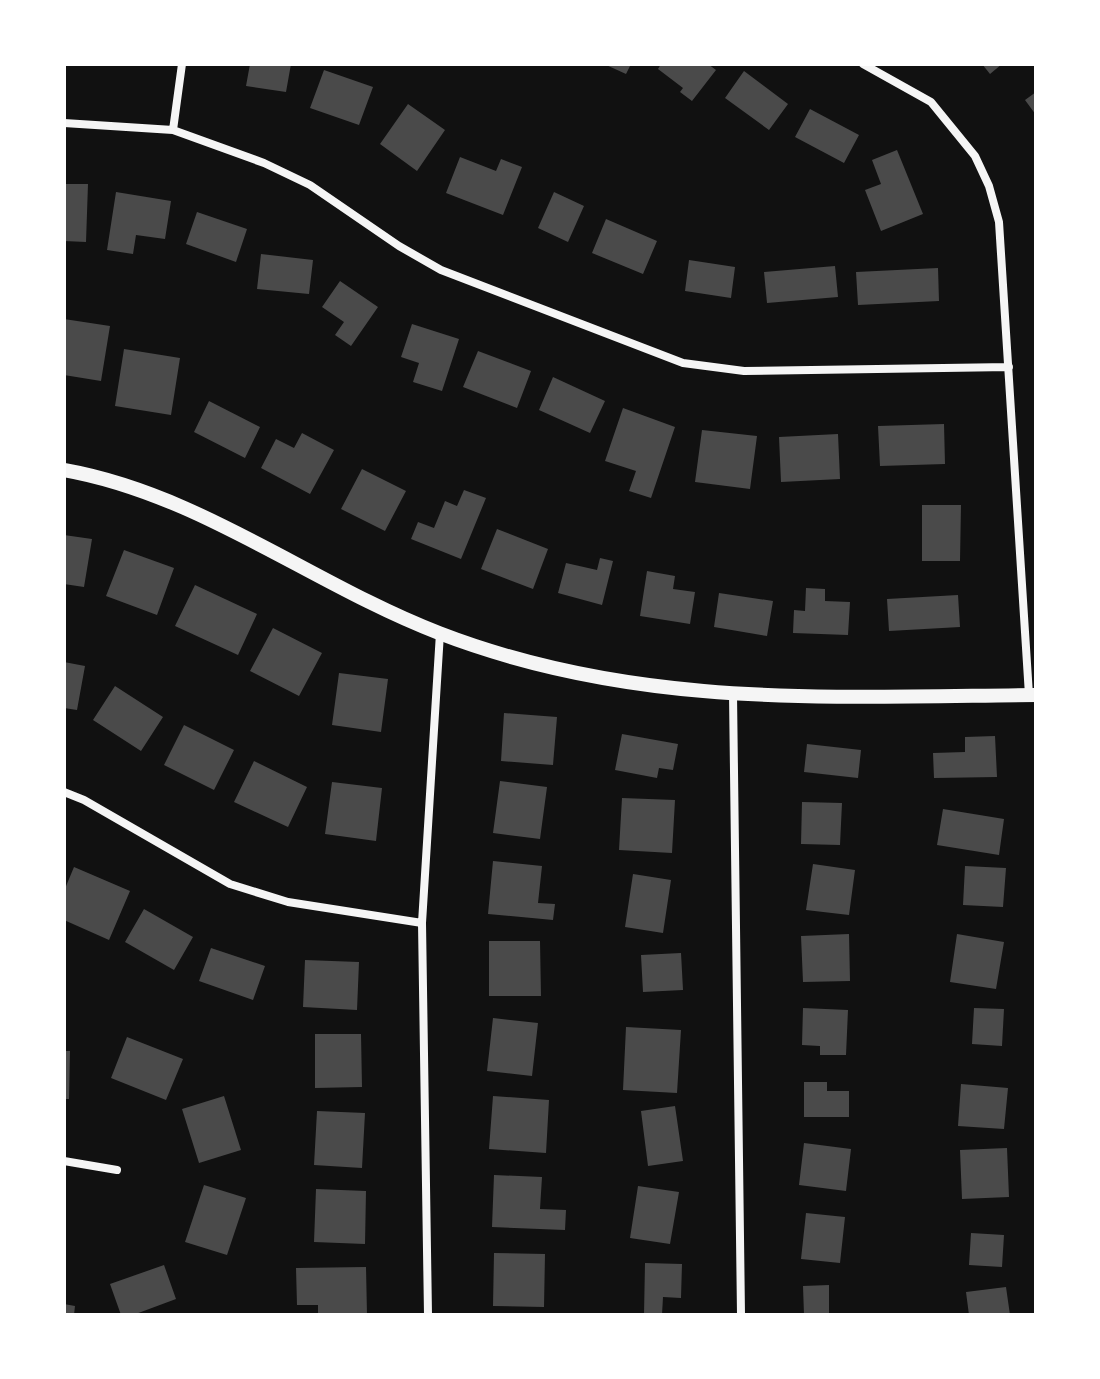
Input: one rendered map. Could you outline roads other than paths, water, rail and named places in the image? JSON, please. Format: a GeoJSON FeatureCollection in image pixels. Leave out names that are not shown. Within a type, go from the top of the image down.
{"type":"FeatureCollection","features":[{"type":"Feature","properties":{"kind":"street"},"geometry":{"type":"LineString","coordinates":[[173,130],[182,64]]}},
{"type":"Feature","properties":{"kind":"street"},"geometry":{"type":"LineString","coordinates":[[64,470],[145,491],[200,514],[358,599],[506,656],[589,675],[699,693],[811,698],[1033,695],[999,222],[989,186],[975,156],[931,102],[863,64]]}},
{"type":"Feature","properties":{"kind":"street"},"geometry":{"type":"LineString","coordinates":[[64,123],[173,130],[264,163],[310,185],[399,246],[441,270],[683,363],[744,371],[1009,367]]}},
{"type":"Feature","properties":{"kind":"street"},"geometry":{"type":"LineString","coordinates":[[428,1315],[422,923],[440,633]]}},
{"type":"Feature","properties":{"kind":"street"},"geometry":{"type":"LineString","coordinates":[[733,694],[741,1315]]}},
{"type":"Feature","properties":{"kind":"street"},"geometry":{"type":"LineString","coordinates":[[64,792],[230,884],[288,902],[422,923]]}},
{"type":"Feature","properties":{"kind":"street"},"geometry":{"type":"LineString","coordinates":[[64,1161],[117,1170]]}}]}
